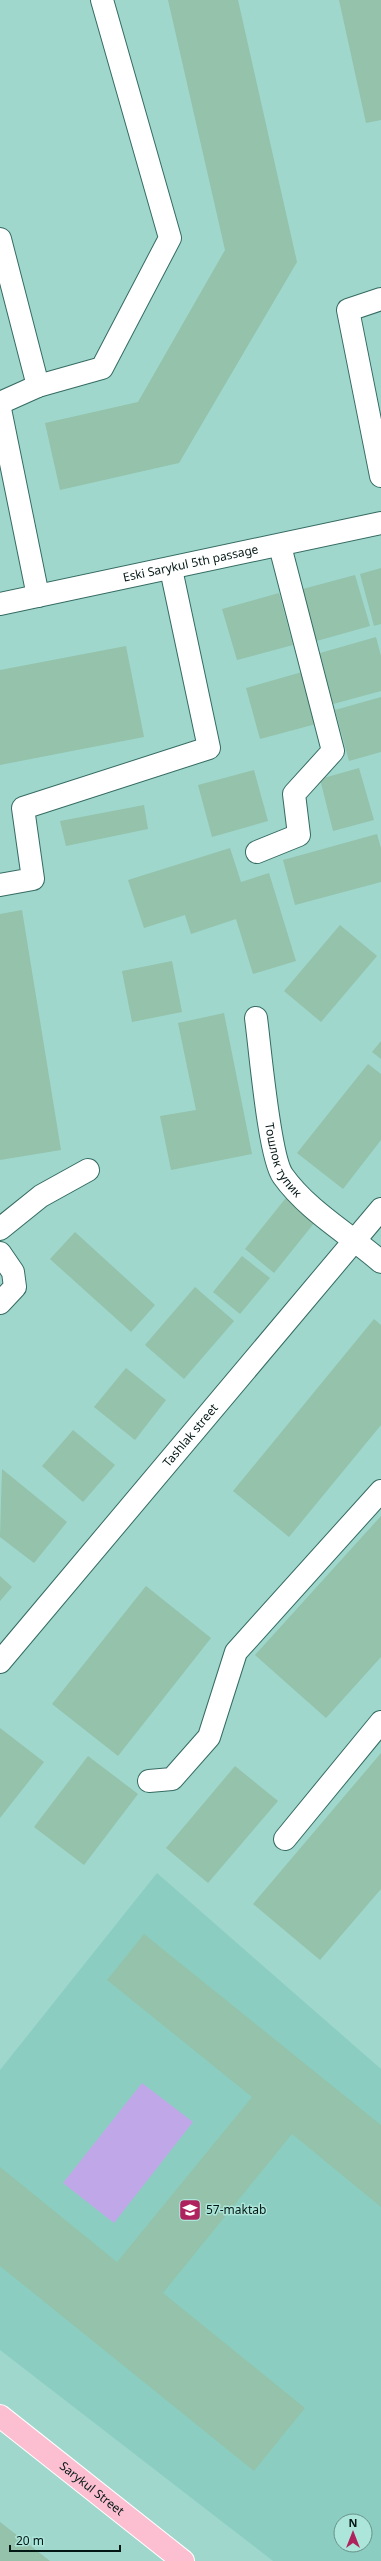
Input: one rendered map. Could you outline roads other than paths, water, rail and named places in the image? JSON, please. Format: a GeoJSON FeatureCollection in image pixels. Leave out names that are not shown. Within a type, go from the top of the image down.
{"type":"FeatureCollection","features":[{"type":"Feature","properties":{"kind":"main road","name":"Sarykul Street"},"geometry":{"type":"LineString","coordinates":[[0,2416],[183,2561]]}},
{"type":"Feature","properties":{"kind":"street"},"geometry":{"type":"LineString","coordinates":[[0,403],[38,386],[102,368],[170,238],[102,0]]}},
{"type":"Feature","properties":{"kind":"street"},"geometry":{"type":"LineString","coordinates":[[0,239],[38,386]]}},
{"type":"Feature","properties":{"kind":"street"},"geometry":{"type":"LineString","coordinates":[[381,299],[348,310],[381,476]]}},
{"type":"Feature","properties":{"kind":"street"},"geometry":{"type":"LineString","coordinates":[[0,409],[38,596]]}},
{"type":"Feature","properties":{"kind":"street","name":"Eski Sarykul 5th passage"},"geometry":{"type":"LineString","coordinates":[[0,604],[280,546],[381,523]]}},
{"type":"Feature","properties":{"kind":"street"},"geometry":{"type":"LineString","coordinates":[[257,852],[299,836],[294,794],[333,751],[280,546]]}},
{"type":"Feature","properties":{"kind":"street"},"geometry":{"type":"LineString","coordinates":[[0,885],[33,879],[24,808],[208,748],[171,569]]}},
{"type":"Feature","properties":{"kind":"street","name":"Тошлок тупик"},"geometry":{"type":"LineString","coordinates":[[256,1018],[273,1149],[282,1175],[312,1207],[356,1240],[381,1262]]}},
{"type":"Feature","properties":{"kind":"street"},"geometry":{"type":"LineString","coordinates":[[0,1229],[41,1196],[88,1170]]}},
{"type":"Feature","properties":{"kind":"street","name":"Tashlak street"},"geometry":{"type":"LineString","coordinates":[[0,1662],[381,1210]]}},
{"type":"Feature","properties":{"kind":"street"},"geometry":{"type":"LineString","coordinates":[[0,1253],[13,1272],[15,1287],[0,1303]]}},
{"type":"Feature","properties":{"kind":"street"},"geometry":{"type":"LineString","coordinates":[[149,1781],[172,1779],[209,1737],[236,1652],[381,1491]]}},
{"type":"Feature","properties":{"kind":"street"},"geometry":{"type":"LineString","coordinates":[[285,1839],[381,1722]]}},
{"type":"Feature","properties":{"kind":"place","name":"57-maktab"},"geometry":{"type":"Point","coordinates":[190,2210]}}]}
